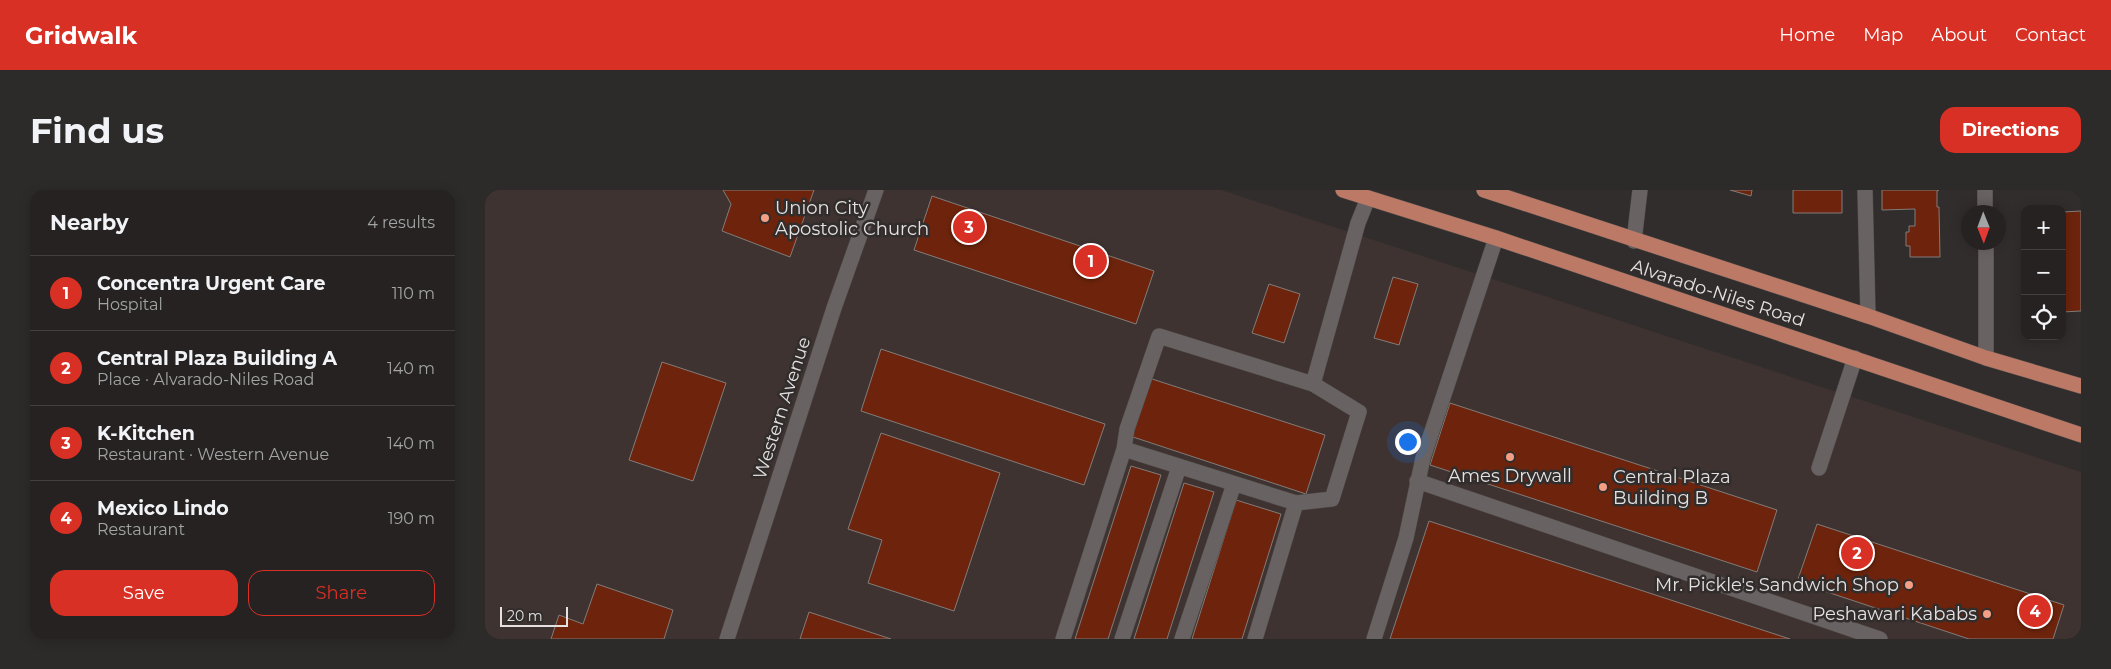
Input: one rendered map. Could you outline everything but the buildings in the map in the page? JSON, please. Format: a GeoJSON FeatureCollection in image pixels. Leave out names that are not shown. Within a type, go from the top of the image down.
{"type":"FeatureCollection","features":[{"type":"Feature","properties":{"kind":"main road","name":"Alvarado-Niles Road"},"geometry":{"type":"LineString","coordinates":[[1343,190],[1497,238],[2081,435]]}},
{"type":"Feature","properties":{"kind":"main road","name":"Alvarado-Niles Road"},"geometry":{"type":"LineString","coordinates":[[1484,190],[1867,316],[1986,358],[2081,386]]}},
{"type":"Feature","properties":{"kind":"street","name":"Western Avenue"},"geometry":{"type":"LineString","coordinates":[[727,639],[835,308],[876,190]]}},
{"type":"Feature","properties":{"kind":"street"},"geometry":{"type":"LineString","coordinates":[[1634,240],[1640,190]]}},
{"type":"Feature","properties":{"kind":"street"},"geometry":{"type":"LineString","coordinates":[[1865,190],[1867,316]]}},
{"type":"Feature","properties":{"kind":"street"},"geometry":{"type":"LineString","coordinates":[[1985,190],[1985,205]]}},
{"type":"Feature","properties":{"kind":"street"},"geometry":{"type":"LineString","coordinates":[[1313,384],[1358,223],[1367,198]]}},
{"type":"Feature","properties":{"kind":"street"},"geometry":{"type":"LineString","coordinates":[[1374,639],[1406,538],[1417,481],[1453,363],[1497,238]]}},
{"type":"Feature","properties":{"kind":"street"},"geometry":{"type":"LineString","coordinates":[[1985,250],[1986,358]]}},
{"type":"Feature","properties":{"kind":"street"},"geometry":{"type":"LineString","coordinates":[[1063,639],[1124,449],[1127,429],[1159,336],[1313,384],[1359,412],[1332,499],[1296,503],[1124,449]]}},
{"type":"Feature","properties":{"kind":"street"},"geometry":{"type":"LineString","coordinates":[[1819,468],[1855,358]]}},
{"type":"Feature","properties":{"kind":"street"},"geometry":{"type":"LineString","coordinates":[[1122,639],[1179,467]]}},
{"type":"Feature","properties":{"kind":"street"},"geometry":{"type":"LineString","coordinates":[[1417,481],[1880,639]]}},
{"type":"Feature","properties":{"kind":"street"},"geometry":{"type":"LineString","coordinates":[[1182,639],[1234,484]]}},
{"type":"Feature","properties":{"kind":"street"},"geometry":{"type":"LineString","coordinates":[[1255,639],[1296,503]]}},
{"type":"Feature","properties":{"kind":"shaded area"},"geometry":{"type":"Polygon","coordinates":[[[485,190],[1221,190],[2081,472],[2081,639],[485,639],[485,190]]]}},
{"type":"Feature","properties":{"kind":"place","name":"Union City Apostolic Church"},"geometry":{"type":"Point","coordinates":[765,218]}},
{"type":"Feature","properties":{"kind":"place","name":"K-Kitchen"},"geometry":{"type":"Point","coordinates":[969,227]}},
{"type":"Feature","properties":{"kind":"place","name":"Concentra Urgent Care"},"geometry":{"type":"Point","coordinates":[1091,261]}},
{"type":"Feature","properties":{"kind":"place","name":"Ames Drywall"},"geometry":{"type":"Point","coordinates":[1510,457]}},
{"type":"Feature","properties":{"kind":"place","name":"Central Plaza Building B"},"geometry":{"type":"Point","coordinates":[1603,487]}},
{"type":"Feature","properties":{"kind":"place","name":"Central Plaza Building A"},"geometry":{"type":"Point","coordinates":[1857,553]}},
{"type":"Feature","properties":{"kind":"place","name":"Mr. Pickle's Sandwich Shop"},"geometry":{"type":"Point","coordinates":[1909,585]}},
{"type":"Feature","properties":{"kind":"place","name":"Mexico Lindo"},"geometry":{"type":"Point","coordinates":[2035,611]}},
{"type":"Feature","properties":{"kind":"place","name":"Peshawari Kababs"},"geometry":{"type":"Point","coordinates":[1987,614]}}]}
